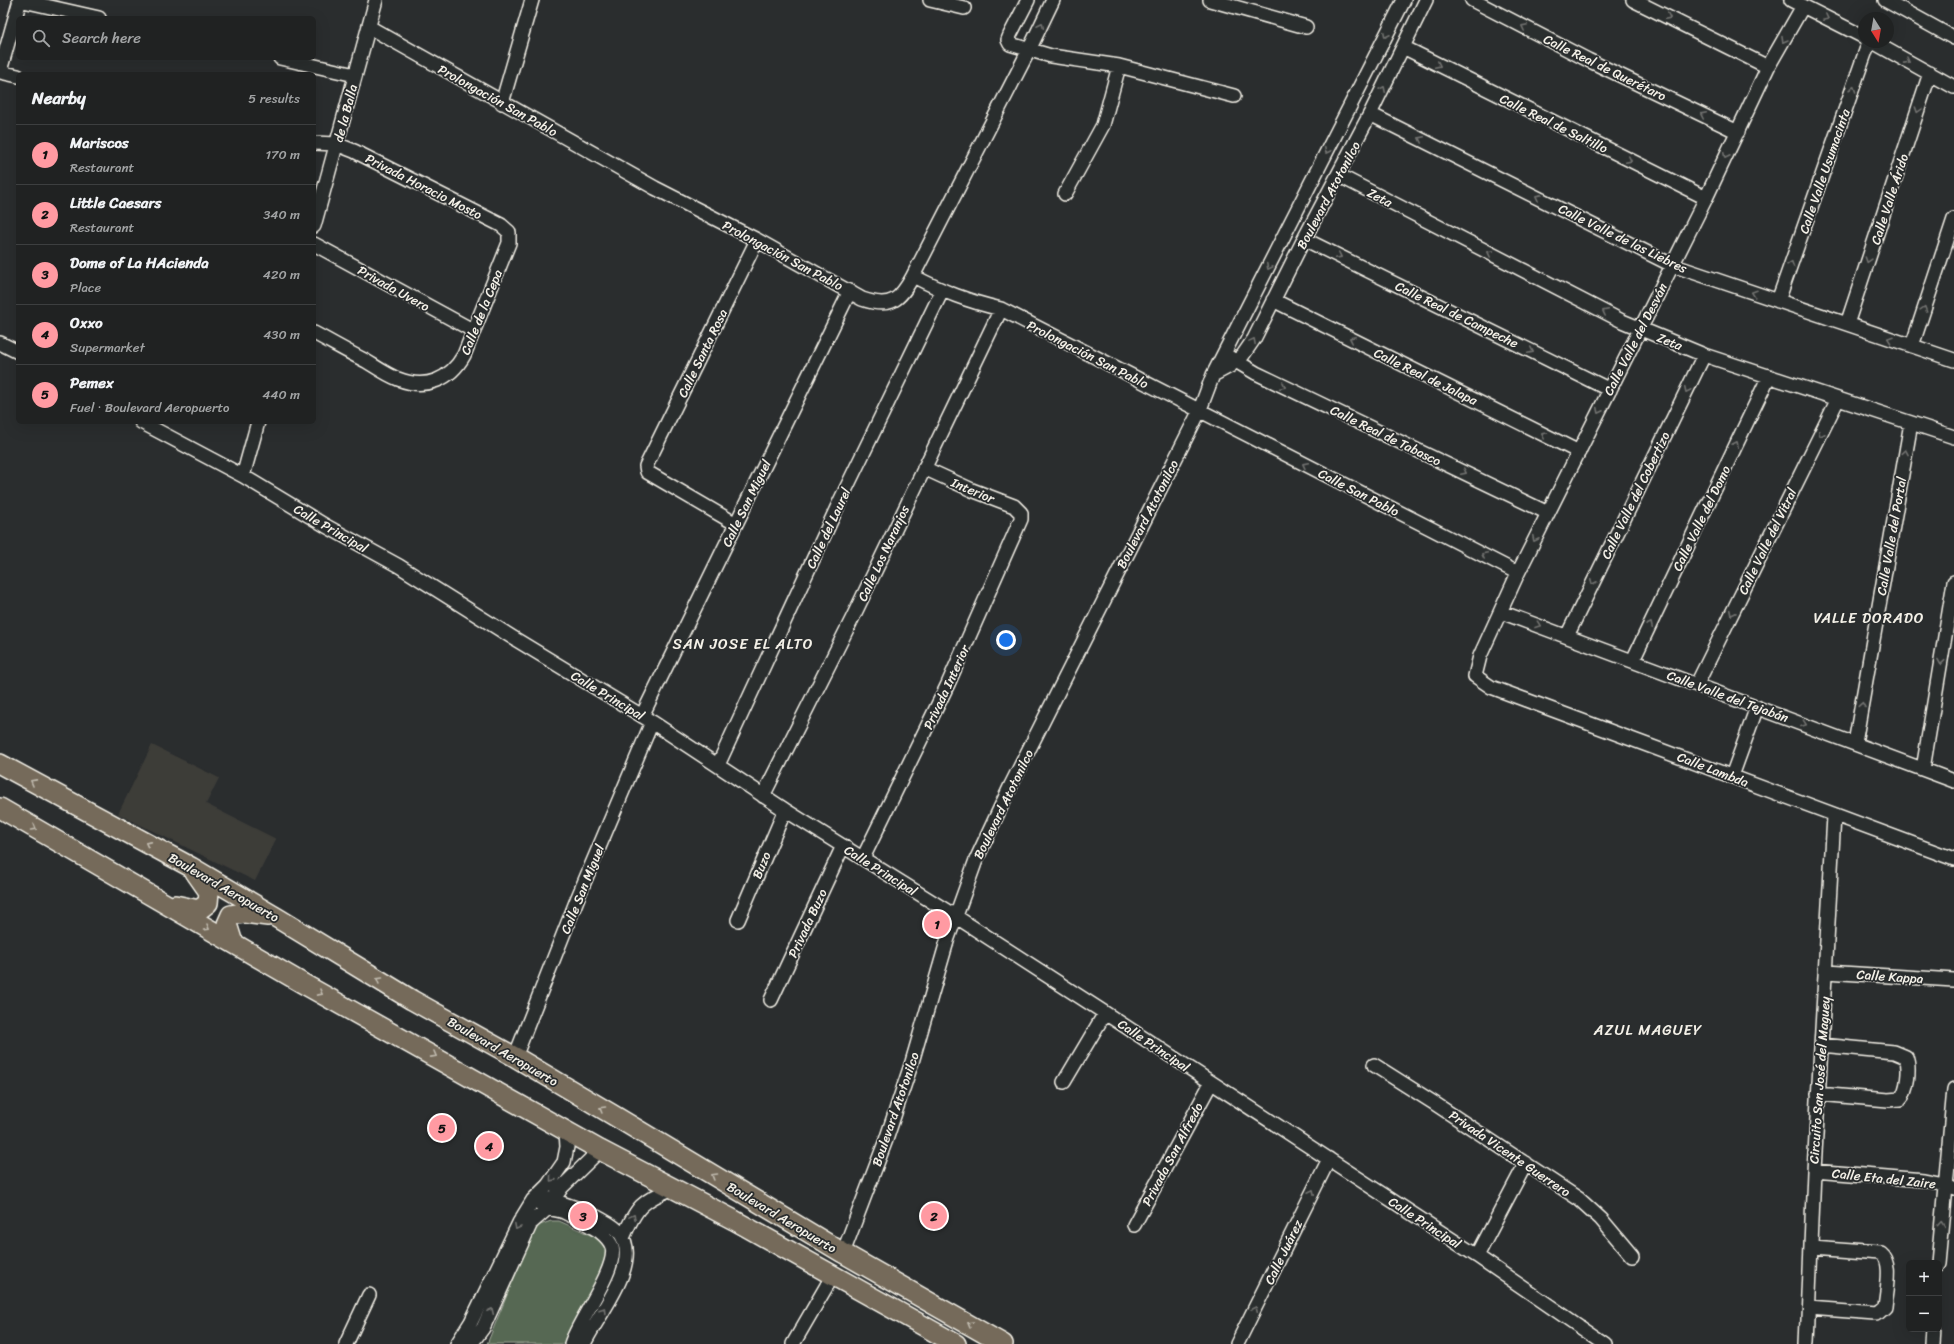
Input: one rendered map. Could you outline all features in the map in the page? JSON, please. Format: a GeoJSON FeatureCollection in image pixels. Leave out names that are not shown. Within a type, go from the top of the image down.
{"type":"FeatureCollection","features":[{"type":"Feature","properties":{"kind":"highway","name":"Boulevard Aeropuerto"},"geometry":{"type":"LineString","coordinates":[[0,764],[191,867],[279,918],[412,1000],[515,1057],[843,1253],[1003,1344]]}},
{"type":"Feature","properties":{"kind":"highway","name":"Boulevard Aeropuerto"},"geometry":{"type":"LineString","coordinates":[[0,808],[233,943],[566,1131],[674,1188],[956,1344]]}},
{"type":"Feature","properties":{"kind":"highway"},"geometry":{"type":"LineString","coordinates":[[155,898],[192,909],[199,910],[204,907],[210,897],[209,892],[191,867]]}},
{"type":"Feature","properties":{"kind":"highway"},"geometry":{"type":"LineString","coordinates":[[233,943],[227,924],[231,915],[244,913],[279,918]]}},
{"type":"Feature","properties":{"kind":"street"},"geometry":{"type":"LineString","coordinates":[[16,75],[0,71],[20,0],[90,16]]}},
{"type":"Feature","properties":{"kind":"street","name":"de la Balla"},"geometry":{"type":"LineString","coordinates":[[316,219],[369,27],[374,0]]}},
{"type":"Feature","properties":{"kind":"street"},"geometry":{"type":"LineString","coordinates":[[502,103],[532,0]]}},
{"type":"Feature","properties":{"kind":"street"},"geometry":{"type":"LineString","coordinates":[[930,0],[948,2],[964,8]]}},
{"type":"Feature","properties":{"kind":"street"},"geometry":{"type":"LineString","coordinates":[[1028,0],[1008,42],[1051,56],[1120,66],[1234,96]]}},
{"type":"Feature","properties":{"kind":"street"},"geometry":{"type":"LineString","coordinates":[[913,276],[1029,50],[1053,0]]}},
{"type":"Feature","properties":{"kind":"street"},"geometry":{"type":"LineString","coordinates":[[1210,0],[1306,27]]}},
{"type":"Feature","properties":{"kind":"street","name":"Boulevard Atotonilco"},"geometry":{"type":"LineString","coordinates":[[843,1253],[886,1140],[912,1062],[955,916],[976,860],[1011,785],[1199,412],[1224,354],[1404,0]]}},
{"type":"Feature","properties":{"kind":"street","name":"Boulevard Atotonilco"},"geometry":{"type":"LineString","coordinates":[[1214,375],[1236,361],[1249,348],[1304,239],[1370,114],[1426,0]]}},
{"type":"Feature","properties":{"kind":"street","name":"Calle Real de Querétaro"},"geometry":{"type":"LineString","coordinates":[[1472,0],[1588,60],[1738,132]]}},
{"type":"Feature","properties":{"kind":"street"},"geometry":{"type":"LineString","coordinates":[[1633,0],[1768,67]]}},
{"type":"Feature","properties":{"kind":"street"},"geometry":{"type":"LineString","coordinates":[[1886,0],[1954,38]]}},
{"type":"Feature","properties":{"kind":"street"},"geometry":{"type":"LineString","coordinates":[[1797,3],[1858,35]]}},
{"type":"Feature","properties":{"kind":"street","name":"Calle Valle del Desván"},"geometry":{"type":"LineString","coordinates":[[1474,676],[1480,656],[1518,573],[1706,198],[1797,3]]}},
{"type":"Feature","properties":{"kind":"street","name":"Prolongación San Pablo"},"geometry":{"type":"LineString","coordinates":[[369,27],[655,188],[757,240],[872,302],[884,303],[894,300],[903,294],[913,276],[942,291],[967,301],[1001,309],[1199,412]]}},
{"type":"Feature","properties":{"kind":"street","name":"Calle Real de Saltillo"},"geometry":{"type":"LineString","coordinates":[[1403,47],[1706,198]]}},
{"type":"Feature","properties":{"kind":"street","name":"Calle Valle Usumacinta"},"geometry":{"type":"LineString","coordinates":[[1778,301],[1868,48]]}},
{"type":"Feature","properties":{"kind":"street"},"geometry":{"type":"LineString","coordinates":[[1884,48],[1954,87]]}},
{"type":"Feature","properties":{"kind":"street"},"geometry":{"type":"LineString","coordinates":[[289,60],[355,74]]}},
{"type":"Feature","properties":{"kind":"street"},"geometry":{"type":"LineString","coordinates":[[1065,194],[1103,126],[1120,66]]}},
{"type":"Feature","properties":{"kind":"street","name":"Calle Valle Árido"},"geometry":{"type":"LineString","coordinates":[[1847,324],[1930,73]]}},
{"type":"Feature","properties":{"kind":"street","name":"Calle Valle de las Liebres"},"geometry":{"type":"LineString","coordinates":[[1370,114],[1672,265],[1954,360]]}},
{"type":"Feature","properties":{"kind":"street"},"geometry":{"type":"LineString","coordinates":[[316,143],[336,144]]}},
{"type":"Feature","properties":{"kind":"street","name":"Privada Horacio Mosto"},"geometry":{"type":"LineString","coordinates":[[336,144],[369,158],[501,225],[509,232]]}},
{"type":"Feature","properties":{"kind":"street","name":"Zeta"},"geometry":{"type":"LineString","coordinates":[[1338,175],[1640,329],[1704,355],[1954,437]]}},
{"type":"Feature","properties":{"kind":"street"},"geometry":{"type":"LineString","coordinates":[[1912,346],[1954,219]]}},
{"type":"Feature","properties":{"kind":"street","name":"Calle de la Cepa"},"geometry":{"type":"LineString","coordinates":[[316,334],[398,379],[419,383],[437,381],[449,375],[457,367],[474,331],[508,243],[509,232]]}},
{"type":"Feature","properties":{"kind":"street","name":"Calle Real de Campeche"},"geometry":{"type":"LineString","coordinates":[[1304,239],[1610,390]]}},
{"type":"Feature","properties":{"kind":"street","name":"Calle Santa Rosa"},"geometry":{"type":"LineString","coordinates":[[736,524],[647,472],[646,466],[757,240]]}},
{"type":"Feature","properties":{"kind":"street","name":"Privada Uvero"},"geometry":{"type":"LineString","coordinates":[[316,245],[474,331]]}},
{"type":"Feature","properties":{"kind":"street","name":"Calle San Miguel"},"geometry":{"type":"LineString","coordinates":[[515,1057],[647,719],[736,524],[850,291]]}},
{"type":"Feature","properties":{"kind":"street","name":"Calle del Laurel"},"geometry":{"type":"LineString","coordinates":[[718,765],[844,493],[942,291]]}},
{"type":"Feature","properties":{"kind":"street","name":"Calle Real de Jalapa"},"geometry":{"type":"LineString","coordinates":[[1273,300],[1579,452]]}},
{"type":"Feature","properties":{"kind":"street","name":"Calle Los Naranjos"},"geometry":{"type":"LineString","coordinates":[[763,796],[852,619],[1001,309]]}},
{"type":"Feature","properties":{"kind":"street"},"geometry":{"type":"LineString","coordinates":[[0,343],[16,351]]}},
{"type":"Feature","properties":{"kind":"street","name":"Calle Real de Tabasco"},"geometry":{"type":"LineString","coordinates":[[1224,354],[1263,376],[1548,513]]}},
{"type":"Feature","properties":{"kind":"street","name":"Calle Valle del Cobertizo"},"geometry":{"type":"LineString","coordinates":[[1567,636],[1704,355]]}},
{"type":"Feature","properties":{"kind":"street","name":"Calle Valle del Domo"},"geometry":{"type":"LineString","coordinates":[[1633,660],[1769,376]]}},
{"type":"Feature","properties":{"kind":"street","name":"Calle Valle del Vitral"},"geometry":{"type":"LineString","coordinates":[[1697,684],[1838,399]]}},
{"type":"Feature","properties":{"kind":"street","name":"Calle San Pablo"},"geometry":{"type":"LineString","coordinates":[[1199,412],[1518,573]]}},
{"type":"Feature","properties":{"kind":"street","name":"Calle Valle del Portal"},"geometry":{"type":"LineString","coordinates":[[1855,743],[1910,423]]}},
{"type":"Feature","properties":{"kind":"street","name":"Calle Principal"},"geometry":{"type":"LineString","coordinates":[[145,424],[243,476],[433,586],[515,639],[647,719],[763,796],[955,916],[1106,1013],[1476,1256],[1605,1344]]}},
{"type":"Feature","properties":{"kind":"street"},"geometry":{"type":"LineString","coordinates":[[243,476],[257,424]]}},
{"type":"Feature","properties":{"kind":"street","name":"Interior"},"geometry":{"type":"LineString","coordinates":[[924,468],[972,490],[1014,506],[1021,513]]}},
{"type":"Feature","properties":{"kind":"street","name":"Privada Interior"},"geometry":{"type":"LineString","coordinates":[[863,858],[948,684],[1015,536],[1021,519],[1021,513]]}},
{"type":"Feature","properties":{"kind":"street"},"geometry":{"type":"LineString","coordinates":[[1923,769],[1954,582]]}},
{"type":"Feature","properties":{"kind":"street","name":"Calle Valle del Tejabán"},"geometry":{"type":"LineString","coordinates":[[1501,612],[1954,781]]}},
{"type":"Feature","properties":{"kind":"street","name":"Calle Lambda"},"geometry":{"type":"LineString","coordinates":[[1474,676],[1491,687],[1732,776],[1834,816],[1954,859]]}},
{"type":"Feature","properties":{"kind":"street"},"geometry":{"type":"LineString","coordinates":[[1732,776],[1757,707]]}},
{"type":"Feature","properties":{"kind":"street","name":"Buzo"},"geometry":{"type":"LineString","coordinates":[[738,920],[785,810]]}},
{"type":"Feature","properties":{"kind":"street","name":"Circuito San José del Maguey"},"geometry":{"type":"LineString","coordinates":[[1807,1344],[1814,1171],[1834,816]]}},
{"type":"Feature","properties":{"kind":"street","name":"Privada Buzo"},"geometry":{"type":"LineString","coordinates":[[771,1000],[843,846]]}},
{"type":"Feature","properties":{"kind":"street","name":"Calle Kappa"},"geometry":{"type":"LineString","coordinates":[[1826,972],[1954,980]]}},
{"type":"Feature","properties":{"kind":"street"},"geometry":{"type":"LineString","coordinates":[[1064,1082],[1106,1013]]}},
{"type":"Feature","properties":{"kind":"street"},"geometry":{"type":"LineString","coordinates":[[1818,1094],[1888,1100],[1900,1099],[1905,1091],[1908,1067],[1906,1057],[1894,1052],[1821,1045]]}},
{"type":"Feature","properties":{"kind":"street","name":"Privada Vicente Guerrero"},"geometry":{"type":"LineString","coordinates":[[1374,1065],[1579,1199],[1592,1209],[1632,1256]]}},
{"type":"Feature","properties":{"kind":"street","name":"Privada San Alfredo"},"geometry":{"type":"LineString","coordinates":[[1134,1225],[1211,1083]]}},
{"type":"Feature","properties":{"kind":"street"},"geometry":{"type":"LineString","coordinates":[[1938,1260],[1949,1186],[1954,1089]]}},
{"type":"Feature","properties":{"kind":"street"},"geometry":{"type":"LineString","coordinates":[[457,1344],[471,1322],[490,1278],[518,1223],[536,1197],[552,1180],[564,1162],[567,1147],[566,1131]]}},
{"type":"Feature","properties":{"kind":"street"},"geometry":{"type":"LineString","coordinates":[[471,1344],[483,1328],[531,1222],[549,1204],[568,1181],[600,1150]]}},
{"type":"Feature","properties":{"kind":"street","name":"Calle Juárez"},"geometry":{"type":"LineString","coordinates":[[1237,1344],[1329,1159]]}},
{"type":"Feature","properties":{"kind":"street"},"geometry":{"type":"LineString","coordinates":[[1476,1256],[1526,1163]]}},
{"type":"Feature","properties":{"kind":"street","name":"Calle Eta del Zaire"},"geometry":{"type":"LineString","coordinates":[[1814,1171],[1924,1180],[1949,1186]]}},
{"type":"Feature","properties":{"kind":"street"},"geometry":{"type":"LineString","coordinates":[[616,1240],[638,1208],[657,1194],[674,1188]]}},
{"type":"Feature","properties":{"kind":"street"},"geometry":{"type":"LineString","coordinates":[[536,1197],[549,1204],[568,1204],[596,1216],[619,1232],[616,1240]]}},
{"type":"Feature","properties":{"kind":"street"},"geometry":{"type":"LineString","coordinates":[[571,1344],[615,1289],[624,1269],[626,1254],[616,1240]]}},
{"type":"Feature","properties":{"kind":"street"},"geometry":{"type":"LineString","coordinates":[[1809,1308],[1876,1313],[1884,1306],[1887,1267],[1884,1256],[1880,1253],[1811,1248]]}},
{"type":"Feature","properties":{"kind":"street"},"geometry":{"type":"LineString","coordinates":[[793,1344],[833,1275]]}},
{"type":"Feature","properties":{"kind":"street"},"geometry":{"type":"LineString","coordinates":[[490,1278],[503,1284]]}},
{"type":"Feature","properties":{"kind":"street"},"geometry":{"type":"LineString","coordinates":[[346,1344],[369,1296]]}},
{"type":"Feature","properties":{"kind":"street"},"geometry":{"type":"LineString","coordinates":[[584,1344],[586,1325]]}},
{"type":"Feature","properties":{"kind":"street"},"geometry":{"type":"LineString","coordinates":[[1931,1344],[1932,1332]]}},
{"type":"Feature","properties":{"kind":"shaded area"},"geometry":{"type":"Polygon","coordinates":[[[152,745],[219,778],[206,804],[276,839],[255,881],[118,814],[152,745]]]}},
{"type":"Feature","properties":{"kind":"green space"},"geometry":{"type":"Polygon","coordinates":[[[551,1221],[559,1221],[604,1241],[609,1262],[567,1344],[487,1344],[532,1234],[540,1225],[551,1221]]]}},
{"type":"Feature","properties":{"kind":"place","name":"Mariscos"},"geometry":{"type":"Point","coordinates":[937,924]}},
{"type":"Feature","properties":{"kind":"place","name":"Pemex"},"geometry":{"type":"Point","coordinates":[442,1128]}},
{"type":"Feature","properties":{"kind":"place","name":"Oxxo"},"geometry":{"type":"Point","coordinates":[489,1146]}},
{"type":"Feature","properties":{"kind":"place","name":"Dome of La HAcienda"},"geometry":{"type":"Point","coordinates":[583,1216]}},
{"type":"Feature","properties":{"kind":"place","name":"Little Caesars"},"geometry":{"type":"Point","coordinates":[934,1216]}},
{"type":"Feature","properties":{"kind":"district","name":"VALLE DORADO"},"geometry":{"type":"Point","coordinates":[1869,618]}},
{"type":"Feature","properties":{"kind":"district","name":"SAN JOSE EL ALTO"},"geometry":{"type":"Point","coordinates":[743,644]}},
{"type":"Feature","properties":{"kind":"district","name":"AZUL MAGUEY"},"geometry":{"type":"Point","coordinates":[1648,1030]}}]}
